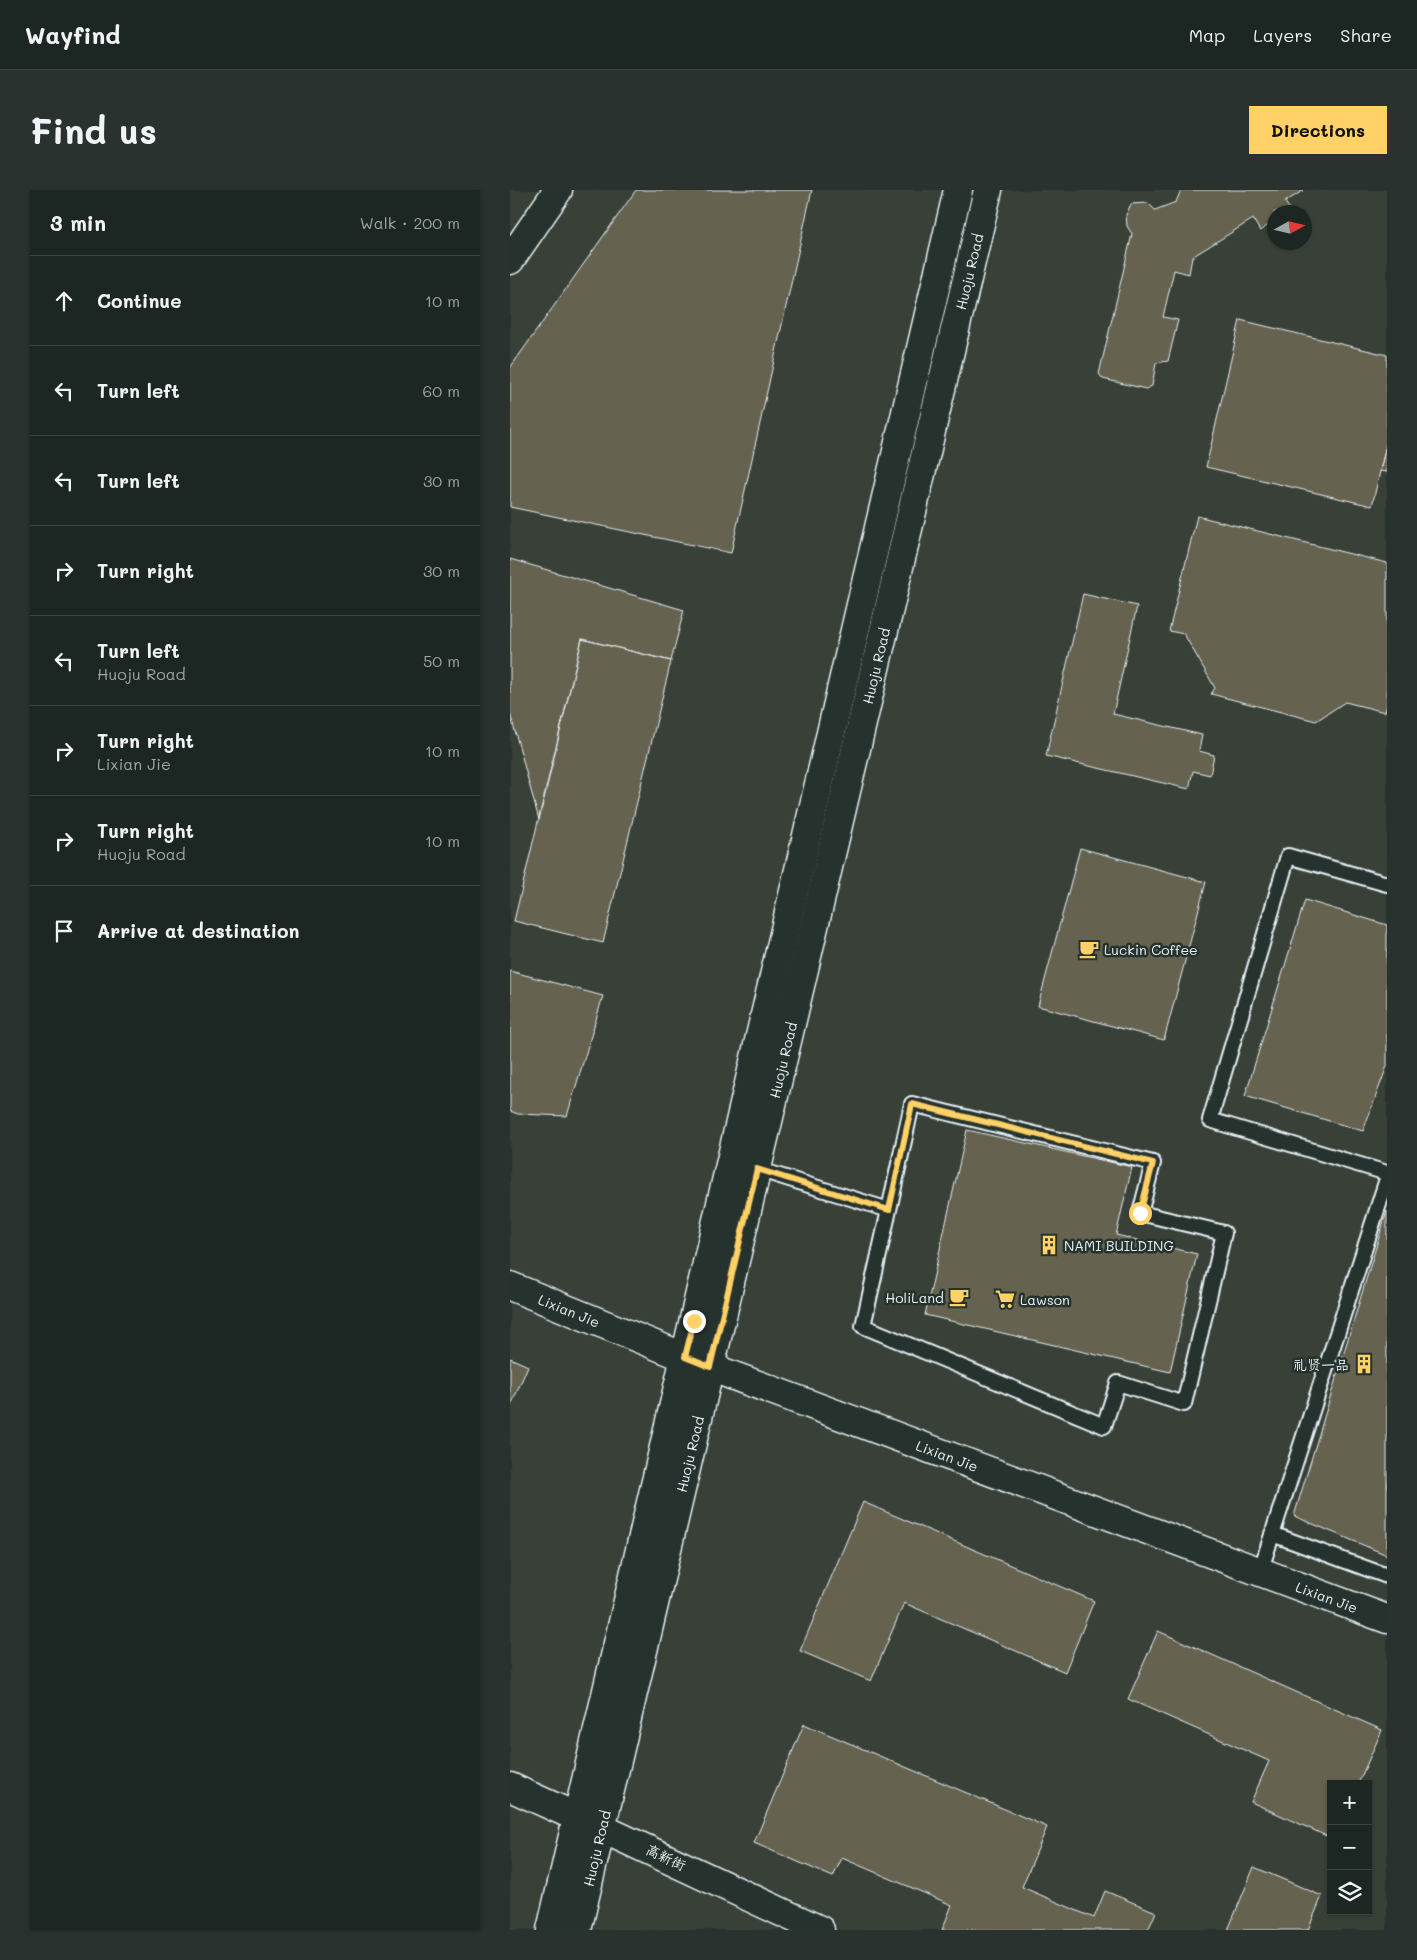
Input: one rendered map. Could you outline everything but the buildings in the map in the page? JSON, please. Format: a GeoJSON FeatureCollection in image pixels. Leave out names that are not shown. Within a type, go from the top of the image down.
{"type":"FeatureCollection","features":[{"type":"Feature","properties":{"kind":"street"},"geometry":{"type":"LineString","coordinates":[[510,260],[558,190]]}},
{"type":"Feature","properties":{"kind":"street","name":"Huoju Road"},"geometry":{"type":"LineString","coordinates":[[577,1930],[590,1822],[685,1357],[958,190]]}},
{"type":"Feature","properties":{"kind":"street","name":"Huoju Road"},"geometry":{"type":"LineString","coordinates":[[551,1930],[590,1822],[710,1367],[988,190]]}},
{"type":"Feature","properties":{"kind":"street","name":"Lixian Jie"},"geometry":{"type":"LineString","coordinates":[[510,1286],[710,1367],[1387,1619]]}},
{"type":"Feature","properties":{"kind":"street","name":"高新街"},"geometry":{"type":"LineString","coordinates":[[510,1787],[590,1822],[820,1930]]}},
{"type":"Feature","properties":{"kind":"lane"},"geometry":{"type":"LineString","coordinates":[[1387,884],[1288,856],[1210,1120],[1387,1173]]}},
{"type":"Feature","properties":{"kind":"lane"},"geometry":{"type":"LineString","coordinates":[[912,1104],[1153,1163],[1140,1213],[1224,1233],[1184,1404],[1118,1383],[1104,1426],[863,1326],[889,1210],[912,1104]]}},
{"type":"Feature","properties":{"kind":"lane"},"geometry":{"type":"LineString","coordinates":[[757,1169],[889,1210]]}},
{"type":"Feature","properties":{"kind":"lane"},"geometry":{"type":"LineString","coordinates":[[1260,1572],[1387,1179]]}},
{"type":"Feature","properties":{"kind":"lane"},"geometry":{"type":"LineString","coordinates":[[1272,1534],[1387,1576]]}},
{"type":"Feature","properties":{"kind":"shaded area"},"geometry":{"type":"Polygon","coordinates":[[[510,190],[1387,190],[1387,1930],[510,1930],[510,190]]]}},
{"type":"Feature","properties":{"kind":"place","name":"Luckin Coffee"},"geometry":{"type":"Point","coordinates":[1089,949]}},
{"type":"Feature","properties":{"kind":"place","name":"NAMI BUILDING"},"geometry":{"type":"Point","coordinates":[1049,1245]}},
{"type":"Feature","properties":{"kind":"place","name":"HoliLand"},"geometry":{"type":"Point","coordinates":[959,1297]}},
{"type":"Feature","properties":{"kind":"place","name":"Lawson"},"geometry":{"type":"Point","coordinates":[1005,1299]}},
{"type":"Feature","properties":{"kind":"place","name":"礼贤一品"},"geometry":{"type":"Point","coordinates":[1364,1364]}},
{"type":"Feature","properties":{"kind":"route"},"geometry":{"type":"LineString","coordinates":[[694,1321],[685,1357],[710,1367],[757,1169],[889,1210],[912,1104],[1153,1163],[1140,1213]]}}]}
